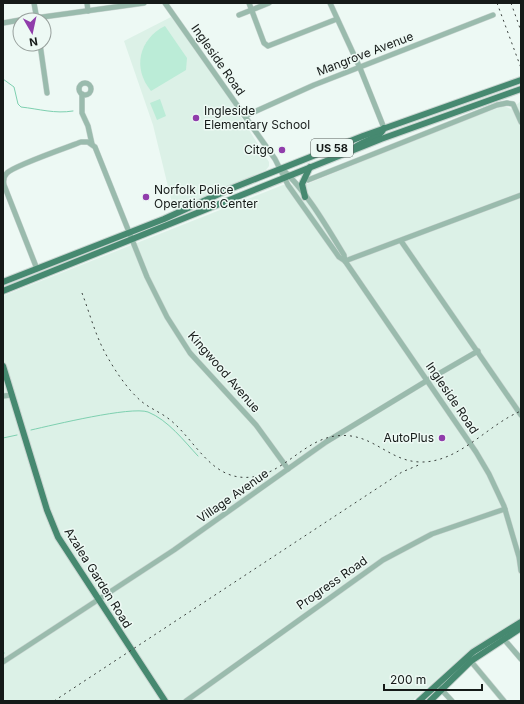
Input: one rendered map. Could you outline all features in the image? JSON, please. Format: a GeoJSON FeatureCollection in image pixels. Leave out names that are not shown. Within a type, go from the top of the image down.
{"type":"FeatureCollection","features":[{"type":"Feature","properties":{"kind":"main road","name":"US 58"},"geometry":{"type":"LineString","coordinates":[[3,282],[129,232],[281,168],[384,128],[521,80]]}},
{"type":"Feature","properties":{"kind":"main road","name":"US 58"},"geometry":{"type":"LineString","coordinates":[[3,291],[350,151],[521,89]]}},
{"type":"Feature","properties":{"kind":"main road"},"geometry":{"type":"LineString","coordinates":[[350,151],[360,142],[379,135],[384,128],[396,134]]}},
{"type":"Feature","properties":{"kind":"main road"},"geometry":{"type":"LineString","coordinates":[[305,196],[302,184],[310,167]]}},
{"type":"Feature","properties":{"kind":"main road","name":"Azalea Garden Road"},"geometry":{"type":"LineString","coordinates":[[3,366],[52,524],[64,548],[165,701]]}},
{"type":"Feature","properties":{"kind":"main road"},"geometry":{"type":"LineString","coordinates":[[503,637],[521,622]]}},
{"type":"Feature","properties":{"kind":"main road"},"geometry":{"type":"LineString","coordinates":[[419,701],[440,687],[469,659],[503,637],[521,628]]}},
{"type":"Feature","properties":{"kind":"main road"},"geometry":{"type":"LineString","coordinates":[[430,701],[440,687]]}},
{"type":"Feature","properties":{"kind":"street"},"geometry":{"type":"LineString","coordinates":[[87,3],[88,11]]}},
{"type":"Feature","properties":{"kind":"street"},"geometry":{"type":"LineString","coordinates":[[52,17],[144,3]]}},
{"type":"Feature","properties":{"kind":"street","name":"Ingleside Road"},"geometry":{"type":"LineString","coordinates":[[165,3],[281,168],[334,251],[345,262],[428,380],[486,468],[505,509],[520,557],[521,571]]}},
{"type":"Feature","properties":{"kind":"street"},"geometry":{"type":"LineString","coordinates":[[248,3],[264,43],[268,46],[337,19]]}},
{"type":"Feature","properties":{"kind":"street"},"geometry":{"type":"LineString","coordinates":[[239,15],[269,3]]}},
{"type":"Feature","properties":{"kind":"street"},"geometry":{"type":"LineString","coordinates":[[330,3],[360,68],[384,128]]}},
{"type":"Feature","properties":{"kind":"street","name":"Mangrove Avenue"},"geometry":{"type":"LineString","coordinates":[[245,116],[314,85],[493,15]]}},
{"type":"Feature","properties":{"kind":"street"},"geometry":{"type":"LineString","coordinates":[[41,52],[47,93]]}},
{"type":"Feature","properties":{"kind":"street","name":"Kingwood Avenue"},"geometry":{"type":"LineString","coordinates":[[82,94],[82,113],[88,126],[92,144],[97,152],[154,294],[190,353],[256,425],[288,469]]}},
{"type":"Feature","properties":{"kind":"street"},"geometry":{"type":"LineString","coordinates":[[499,97],[502,103]]}},
{"type":"Feature","properties":{"kind":"street"},"geometry":{"type":"LineString","coordinates":[[308,180],[385,148],[502,103],[513,104],[521,122]]}},
{"type":"Feature","properties":{"kind":"street"},"geometry":{"type":"LineString","coordinates":[[381,139],[385,148]]}},
{"type":"Feature","properties":{"kind":"street"},"geometry":{"type":"LineString","coordinates":[[37,269],[4,185],[4,176],[9,171],[81,142],[92,144]]}},
{"type":"Feature","properties":{"kind":"street","name":"Ingleside Road"},"geometry":{"type":"LineString","coordinates":[[286,177],[305,196],[337,243],[344,255],[345,262]]}},
{"type":"Feature","properties":{"kind":"street"},"geometry":{"type":"LineString","coordinates":[[345,262],[521,195]]}},
{"type":"Feature","properties":{"kind":"street"},"geometry":{"type":"LineString","coordinates":[[401,241],[521,415]]}},
{"type":"Feature","properties":{"kind":"street","name":"Village Avenue"},"geometry":{"type":"LineString","coordinates":[[3,662],[179,546],[352,426],[478,352]]}},
{"type":"Feature","properties":{"kind":"street"},"geometry":{"type":"LineString","coordinates":[[3,396],[12,395]]}},
{"type":"Feature","properties":{"kind":"street","name":"Progress Road"},"geometry":{"type":"LineString","coordinates":[[186,701],[339,590],[383,560],[435,533],[505,509]]}},
{"type":"Feature","properties":{"kind":"street"},"geometry":{"type":"LineString","coordinates":[[503,637],[521,659]]}},
{"type":"Feature","properties":{"kind":"street"},"geometry":{"type":"LineString","coordinates":[[469,659],[504,701]]}},
{"type":"Feature","properties":{"kind":"street"},"geometry":{"type":"LineString","coordinates":[[440,687],[452,701]]}},
{"type":"Feature","properties":{"kind":"shaded area","name":"Ingleside Elementary School"},"geometry":{"type":"Polygon","coordinates":[[[171,17],[204,58],[269,162],[269,166],[266,170],[174,211],[153,125],[124,41],[171,17]]]}},
{"type":"Feature","properties":{"kind":"shaded area"},"geometry":{"type":"Polygon","coordinates":[[[521,101],[521,618],[468,651],[412,701],[3,701],[3,296],[283,185],[307,184],[461,121],[504,106],[511,109],[521,101]]]}},
{"type":"Feature","properties":{"kind":"green space"},"geometry":{"type":"Polygon","coordinates":[[[165,26],[187,58],[186,70],[151,91],[145,82],[142,73],[140,64],[141,55],[149,38],[165,26]]]}},
{"type":"Feature","properties":{"kind":"green space"},"geometry":{"type":"Polygon","coordinates":[[[160,99],[166,116],[157,120],[150,103],[160,99]]]}},
{"type":"Feature","properties":{"kind":"waterway"},"geometry":{"type":"LineString","coordinates":[[3,79],[14,87],[18,104],[21,107],[53,112],[73,111]]}},
{"type":"Feature","properties":{"kind":"waterway"},"geometry":{"type":"LineString","coordinates":[[31,430],[109,414],[139,411],[148,412],[169,425],[198,456]]}},
{"type":"Feature","properties":{"kind":"waterway"},"geometry":{"type":"LineString","coordinates":[[3,438],[17,435]]}},
{"type":"Feature","properties":{"kind":"railway"},"geometry":{"type":"LineString","coordinates":[[497,3],[521,68]]}},
{"type":"Feature","properties":{"kind":"railway"},"geometry":{"type":"LineString","coordinates":[[511,3],[521,31]]}},
{"type":"Feature","properties":{"kind":"railway"},"geometry":{"type":"LineString","coordinates":[[82,293],[104,350],[131,392],[144,403],[169,419],[179,428],[205,458],[215,466],[226,473],[238,477],[252,477],[274,470],[313,444],[335,436],[359,438],[398,457],[408,460],[420,462],[434,461],[460,450],[508,417],[521,411]]}},
{"type":"Feature","properties":{"kind":"railway"},"geometry":{"type":"LineString","coordinates":[[54,701],[402,472],[421,464]]}},
{"type":"Feature","properties":{"kind":"place","name":"Ingleside Elementary School"},"geometry":{"type":"Point","coordinates":[196,118]}},
{"type":"Feature","properties":{"kind":"place","name":"Citgo"},"geometry":{"type":"Point","coordinates":[282,150]}},
{"type":"Feature","properties":{"kind":"place","name":"Norfolk Police Operations Center"},"geometry":{"type":"Point","coordinates":[146,197]}},
{"type":"Feature","properties":{"kind":"place","name":"AutoPlus"},"geometry":{"type":"Point","coordinates":[442,438]}}]}
